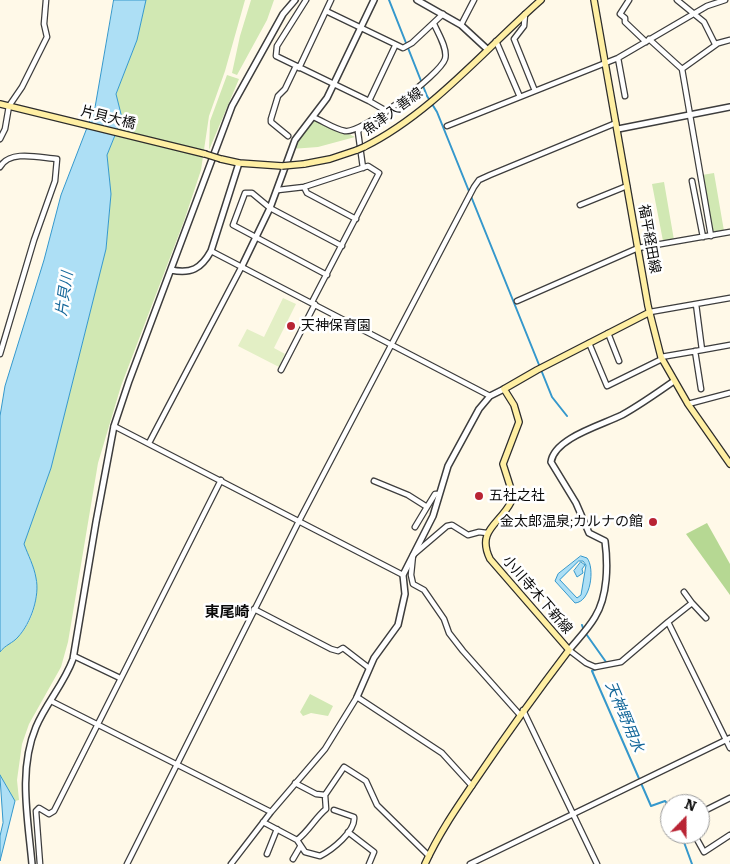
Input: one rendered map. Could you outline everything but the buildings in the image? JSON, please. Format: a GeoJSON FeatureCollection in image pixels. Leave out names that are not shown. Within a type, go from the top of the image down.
{"type":"FeatureCollection","features":[{"type":"Feature","properties":{"kind":"main road","name":"魚津入善線"},"geometry":{"type":"LineString","coordinates":[[196,152],[239,163],[282,166],[330,159],[364,147],[389,133],[424,106],[541,0]]}},
{"type":"Feature","properties":{"kind":"main road","name":"福平経田線"},"geometry":{"type":"LineString","coordinates":[[594,0],[638,248],[661,358],[688,404],[730,464]]}},
{"type":"Feature","properties":{"kind":"main road"},"geometry":{"type":"LineString","coordinates":[[0,104],[12,107]]}},
{"type":"Feature","properties":{"kind":"main road","name":"片貝大橋"},"geometry":{"type":"LineString","coordinates":[[12,107],[196,152]]}},
{"type":"Feature","properties":{"kind":"main road"},"geometry":{"type":"LineString","coordinates":[[487,533],[512,502],[503,464],[518,422],[514,405],[504,388],[650,312]]}},
{"type":"Feature","properties":{"kind":"main road","name":"小川寺木下新線"},"geometry":{"type":"LineString","coordinates":[[426,864],[446,825],[521,712],[569,650],[490,559],[485,539],[487,533]]}},
{"type":"Feature","properties":{"kind":"street"},"geometry":{"type":"LineString","coordinates":[[0,139],[12,107],[47,37],[44,24],[46,0]]}},
{"type":"Feature","properties":{"kind":"street"},"geometry":{"type":"LineString","coordinates":[[32,864],[25,771],[32,739],[51,701],[67,677],[74,656],[114,426],[232,106],[283,14],[294,0]]}},
{"type":"Feature","properties":{"kind":"street"},"geometry":{"type":"LineString","coordinates":[[306,0],[277,46],[276,56],[332,85],[369,101],[383,109],[385,113]]}},
{"type":"Feature","properties":{"kind":"street"},"geometry":{"type":"LineString","coordinates":[[288,136],[271,122],[278,96],[285,89],[331,0]]}},
{"type":"Feature","properties":{"kind":"street"},"geometry":{"type":"LineString","coordinates":[[149,443],[257,238],[278,190],[295,140],[327,98],[374,0]]}},
{"type":"Feature","properties":{"kind":"street"},"geometry":{"type":"LineString","coordinates":[[417,0],[462,24],[487,49]]}},
{"type":"Feature","properties":{"kind":"street"},"geometry":{"type":"LineString","coordinates":[[462,24],[474,0]]}},
{"type":"Feature","properties":{"kind":"street"},"geometry":{"type":"LineString","coordinates":[[629,0],[620,14],[625,18],[625,22],[682,69],[711,236]]}},
{"type":"Feature","properties":{"kind":"street"},"geometry":{"type":"LineString","coordinates":[[677,0],[704,22],[712,42],[717,44]]}},
{"type":"Feature","properties":{"kind":"street"},"geometry":{"type":"LineString","coordinates":[[447,126],[618,58],[707,6],[726,0]]}},
{"type":"Feature","properties":{"kind":"street"},"geometry":{"type":"LineString","coordinates":[[326,11],[395,46],[403,48],[434,24],[443,14]]}},
{"type":"Feature","properties":{"kind":"street"},"geometry":{"type":"LineString","coordinates":[[525,14],[524,26],[514,39],[535,91]]}},
{"type":"Feature","properties":{"kind":"street"},"geometry":{"type":"LineString","coordinates":[[313,117],[345,131],[361,127],[385,113],[442,64],[445,51],[434,24]]}},
{"type":"Feature","properties":{"kind":"street"},"geometry":{"type":"LineString","coordinates":[[682,69],[717,44],[730,40]]}},
{"type":"Feature","properties":{"kind":"street"},"geometry":{"type":"LineString","coordinates":[[496,41],[520,97]]}},
{"type":"Feature","properties":{"kind":"street"},"geometry":{"type":"LineString","coordinates":[[369,101],[395,46]]}},
{"type":"Feature","properties":{"kind":"street"},"geometry":{"type":"LineString","coordinates":[[618,58],[625,96]]}},
{"type":"Feature","properties":{"kind":"street"},"geometry":{"type":"LineString","coordinates":[[127,864],[299,521],[479,180],[617,126],[730,107]]}},
{"type":"Feature","properties":{"kind":"street"},"geometry":{"type":"LineString","coordinates":[[361,127],[358,132],[363,168]]}},
{"type":"Feature","properties":{"kind":"street"},"geometry":{"type":"LineString","coordinates":[[0,167],[8,158],[17,156],[57,159],[55,181],[31,248],[0,354]]}},
{"type":"Feature","properties":{"kind":"street"},"geometry":{"type":"LineString","coordinates":[[171,270],[183,273],[197,270],[205,262],[211,251],[239,163]]}},
{"type":"Feature","properties":{"kind":"street"},"geometry":{"type":"LineString","coordinates":[[278,190],[304,187],[368,166],[380,173],[327,274],[281,370]]}},
{"type":"Feature","properties":{"kind":"street"},"geometry":{"type":"LineString","coordinates":[[692,181],[703,237]]}},
{"type":"Feature","properties":{"kind":"street"},"geometry":{"type":"LineString","coordinates":[[580,205],[628,186]]}},
{"type":"Feature","properties":{"kind":"street"},"geometry":{"type":"LineString","coordinates":[[304,187],[307,193],[356,218]]}},
{"type":"Feature","properties":{"kind":"street"},"geometry":{"type":"LineString","coordinates":[[327,274],[232,225],[245,193],[252,193],[270,208],[342,246]]}},
{"type":"Feature","properties":{"kind":"street"},"geometry":{"type":"LineString","coordinates":[[517,301],[638,248],[730,232]]}},
{"type":"Feature","properties":{"kind":"street"},"geometry":{"type":"LineString","coordinates":[[211,251],[490,396]]}},
{"type":"Feature","properties":{"kind":"street"},"geometry":{"type":"LineString","coordinates":[[650,312],[730,298]]}},
{"type":"Feature","properties":{"kind":"street"},"geometry":{"type":"LineString","coordinates":[[696,304],[702,350]]}},
{"type":"Feature","properties":{"kind":"street"},"geometry":{"type":"LineString","coordinates":[[608,333],[619,361]]}},
{"type":"Feature","properties":{"kind":"street"},"geometry":{"type":"LineString","coordinates":[[589,343],[608,386],[661,358],[730,345]]}},
{"type":"Feature","properties":{"kind":"street"},"geometry":{"type":"LineString","coordinates":[[695,351],[701,390]]}},
{"type":"Feature","properties":{"kind":"street"},"geometry":{"type":"LineString","coordinates":[[674,381],[621,415],[569,441],[556,450],[552,456],[551,462],[554,470],[576,503],[588,534],[605,541],[606,552],[602,604],[595,618],[569,650],[586,663],[595,667],[621,662],[692,603]]}},
{"type":"Feature","properties":{"kind":"street"},"geometry":{"type":"LineString","coordinates":[[231,864],[271,812],[325,749],[356,697],[374,658],[398,625],[404,594],[404,575],[432,516],[448,466],[478,410],[490,396],[504,388]]}},
{"type":"Feature","properties":{"kind":"street"},"geometry":{"type":"LineString","coordinates":[[688,404],[730,393]]}},
{"type":"Feature","properties":{"kind":"street"},"geometry":{"type":"LineString","coordinates":[[114,426],[404,575]]}},
{"type":"Feature","properties":{"kind":"street"},"geometry":{"type":"LineString","coordinates":[[40,864],[36,811],[40,808],[49,814],[54,811],[221,480]]}},
{"type":"Feature","properties":{"kind":"street"},"geometry":{"type":"LineString","coordinates":[[374,481],[408,495],[427,507]]}},
{"type":"Feature","properties":{"kind":"street"},"geometry":{"type":"LineString","coordinates":[[415,526],[435,494],[439,494]]}},
{"type":"Feature","properties":{"kind":"street"},"geometry":{"type":"LineString","coordinates":[[487,533],[479,532],[468,535],[452,525],[428,541],[413,555],[411,574],[413,584],[424,590],[444,619],[449,633],[462,651],[521,712],[574,814],[597,864]]}},
{"type":"Feature","properties":{"kind":"street"},"geometry":{"type":"LineString","coordinates":[[684,592],[706,618]]}},
{"type":"Feature","properties":{"kind":"street"},"geometry":{"type":"LineString","coordinates":[[254,610],[331,649],[338,651],[343,648],[369,668]]}},
{"type":"Feature","properties":{"kind":"street"},"geometry":{"type":"LineString","coordinates":[[668,622],[728,739],[730,748]]}},
{"type":"Feature","properties":{"kind":"street"},"geometry":{"type":"LineString","coordinates":[[74,656],[120,678]]}},
{"type":"Feature","properties":{"kind":"street"},"geometry":{"type":"LineString","coordinates":[[356,697],[434,748],[472,786]]}},
{"type":"Feature","properties":{"kind":"street"},"geometry":{"type":"LineString","coordinates":[[51,701],[271,812]]}},
{"type":"Feature","properties":{"kind":"street"},"geometry":{"type":"LineString","coordinates":[[470,864],[728,739]]}},
{"type":"Feature","properties":{"kind":"street"},"geometry":{"type":"LineString","coordinates":[[297,840],[309,828],[317,816],[326,809],[325,795],[344,767],[366,781],[377,805],[429,856]]}},
{"type":"Feature","properties":{"kind":"street"},"geometry":{"type":"LineString","coordinates":[[295,783],[316,794],[325,795]]}},
{"type":"Feature","properties":{"kind":"street"},"geometry":{"type":"LineString","coordinates":[[710,808],[730,798]]}},
{"type":"Feature","properties":{"kind":"street"},"geometry":{"type":"LineString","coordinates":[[263,822],[297,840],[300,847],[313,856],[320,856],[334,847],[353,825],[354,817],[334,810]]}},
{"type":"Feature","properties":{"kind":"street"},"geometry":{"type":"LineString","coordinates":[[267,854],[277,829]]}},
{"type":"Feature","properties":{"kind":"street"},"geometry":{"type":"LineString","coordinates":[[348,832],[374,852],[369,864]]}},
{"type":"Feature","properties":{"kind":"street"},"geometry":{"type":"LineString","coordinates":[[700,844],[704,852],[730,835]]}},
{"type":"Feature","properties":{"kind":"street"},"geometry":{"type":"LineString","coordinates":[[293,859],[300,847]]}},
{"type":"Feature","properties":{"kind":"green space"},"geometry":{"type":"Polygon","coordinates":[[[146,0],[245,0],[225,71],[209,116],[201,170],[184,221],[121,386],[98,463],[68,642],[61,667],[29,724],[22,744],[17,780],[19,800],[15,801],[0,775],[0,652],[23,632],[31,618],[36,602],[36,578],[24,544],[51,468],[106,249],[111,194],[107,155],[122,118],[116,94],[137,40],[146,0]]]}},
{"type":"Feature","properties":{"kind":"green space"},"geometry":{"type":"Polygon","coordinates":[[[251,0],[274,0],[267,20],[237,75],[232,73],[240,36],[251,0]]]}},
{"type":"Feature","properties":{"kind":"green space"},"geometry":{"type":"Polygon","coordinates":[[[227,75],[239,79],[209,150],[210,121],[227,75]]]}},
{"type":"Feature","properties":{"kind":"green space"},"geometry":{"type":"Polygon","coordinates":[[[313,117],[355,137],[318,147],[291,149],[313,117]]]}},
{"type":"Feature","properties":{"kind":"green space"},"geometry":{"type":"Polygon","coordinates":[[[714,173],[724,231],[712,233],[702,175],[714,173]]]}},
{"type":"Feature","properties":{"kind":"green space"},"geometry":{"type":"Polygon","coordinates":[[[664,182],[674,240],[663,241],[652,184],[664,182]]]}},
{"type":"Feature","properties":{"kind":"green space"},"geometry":{"type":"Polygon","coordinates":[[[283,298],[296,304],[274,348],[285,354],[279,367],[238,346],[247,329],[264,337],[283,298]]]}},
{"type":"Feature","properties":{"kind":"green space"},"geometry":{"type":"Polygon","coordinates":[[[707,523],[730,564],[730,595],[686,534],[707,523]]]}},
{"type":"Feature","properties":{"kind":"green space"},"geometry":{"type":"Polygon","coordinates":[[[310,694],[333,706],[328,716],[311,713],[303,716],[300,712],[310,694]]]}},
{"type":"Feature","properties":{"kind":"water","name":"片貝川"},"geometry":{"type":"Polygon","coordinates":[[[114,0],[146,0],[137,40],[116,94],[122,118],[107,155],[111,194],[106,249],[51,468],[24,544],[37,585],[33,609],[23,631],[0,652],[0,416],[5,386],[44,260],[61,195],[95,107],[114,0]]]}},
{"type":"Feature","properties":{"kind":"water"},"geometry":{"type":"Polygon","coordinates":[[[581,556],[587,558],[591,569],[591,576],[585,597],[575,603],[555,581],[558,574],[581,556]],[[579,561],[560,580],[577,598],[581,595],[586,565],[583,561],[579,561]]]}},
{"type":"Feature","properties":{"kind":"water"},"geometry":{"type":"Polygon","coordinates":[[[581,562],[585,565],[582,569],[583,573],[577,577],[574,571],[581,562]]]}},
{"type":"Feature","properties":{"kind":"water"},"geometry":{"type":"Polygon","coordinates":[[[0,775],[15,801],[0,861],[0,836],[3,823],[0,775]]]}},
{"type":"Feature","properties":{"kind":"waterway"},"geometry":{"type":"LineString","coordinates":[[389,0],[427,96],[437,112],[552,397],[567,416]]}},
{"type":"Feature","properties":{"kind":"waterway","name":"天神野用水"},"geometry":{"type":"LineString","coordinates":[[582,625],[584,631],[606,662],[602,665]]}},
{"type":"Feature","properties":{"kind":"waterway","name":"天神野用水"},"geometry":{"type":"LineString","coordinates":[[596,669],[592,671],[651,806],[660,803]]}},
{"type":"Feature","properties":{"kind":"waterway","name":"天神野用水"},"geometry":{"type":"LineString","coordinates":[[685,844],[692,864]]}},
{"type":"Feature","properties":{"kind":"place","name":"天神保育園"},"geometry":{"type":"Point","coordinates":[291,326]}},
{"type":"Feature","properties":{"kind":"place","name":"五社之社"},"geometry":{"type":"Point","coordinates":[479,496]}},
{"type":"Feature","properties":{"kind":"place","name":"金太郎温泉;カルナの館"},"geometry":{"type":"Point","coordinates":[653,522]}},
{"type":"Feature","properties":{"kind":"district","name":"東尾崎"},"geometry":{"type":"Point","coordinates":[227,613]}}]}
